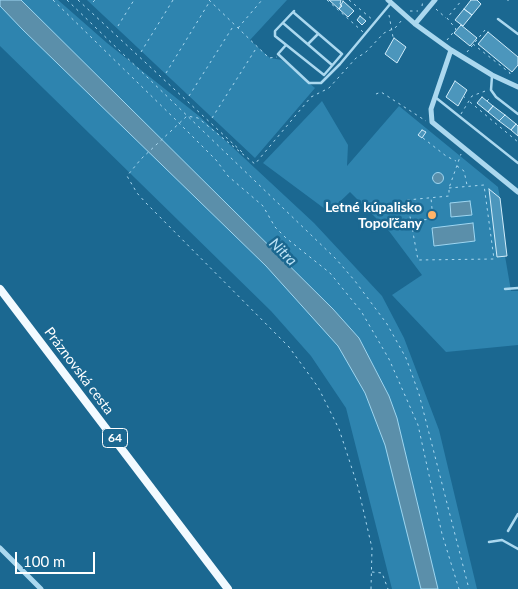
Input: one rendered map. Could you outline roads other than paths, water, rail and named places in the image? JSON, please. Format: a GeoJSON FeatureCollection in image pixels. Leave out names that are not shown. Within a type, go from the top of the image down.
{"type":"FeatureCollection","features":[{"type":"Feature","properties":{"kind":"main road","name":"Práznovská cesta"},"geometry":{"type":"LineString","coordinates":[[0,289],[228,589]]}},
{"type":"Feature","properties":{"kind":"street"},"geometry":{"type":"LineString","coordinates":[[415,24],[435,0]]}},
{"type":"Feature","properties":{"kind":"street"},"geometry":{"type":"LineString","coordinates":[[390,1],[415,24],[451,50],[492,75],[518,87]]}},
{"type":"Feature","properties":{"kind":"street"},"geometry":{"type":"LineString","coordinates":[[451,50],[430,109],[432,122],[518,192]]}},
{"type":"Feature","properties":{"kind":"street"},"geometry":{"type":"LineString","coordinates":[[0,548],[41,589]]}},
{"type":"Feature","properties":{"kind":"lane"},"geometry":{"type":"LineString","coordinates":[[286,45],[278,54],[309,83],[318,84],[324,82],[366,34],[390,1]]}},
{"type":"Feature","properties":{"kind":"lane"},"geometry":{"type":"LineString","coordinates":[[293,12],[342,54],[322,75],[274,34],[283,23],[293,12]]}},
{"type":"Feature","properties":{"kind":"lane"},"geometry":{"type":"LineString","coordinates":[[498,19],[518,34]]}},
{"type":"Feature","properties":{"kind":"lane"},"geometry":{"type":"LineString","coordinates":[[283,23],[332,65]]}},
{"type":"Feature","properties":{"kind":"lane"},"geometry":{"type":"LineString","coordinates":[[308,44],[318,34]]}},
{"type":"Feature","properties":{"kind":"lane"},"geometry":{"type":"LineString","coordinates":[[492,75],[491,90],[496,97],[518,114]]}},
{"type":"Feature","properties":{"kind":"lane"},"geometry":{"type":"LineString","coordinates":[[434,96],[518,163]]}},
{"type":"Feature","properties":{"kind":"lane"},"geometry":{"type":"LineString","coordinates":[[505,289],[518,288]]}},
{"type":"Feature","properties":{"kind":"lane"},"geometry":{"type":"LineString","coordinates":[[508,530],[518,514]]}},
{"type":"Feature","properties":{"kind":"lane"},"geometry":{"type":"LineString","coordinates":[[489,542],[502,540],[518,549]]}},
{"type":"Feature","properties":{"kind":"place","name":"Letné kúpalisko Topoľčany"},"geometry":{"type":"Point","coordinates":[432,215]}},
{"type":"Feature","properties":{"kind":"water label","name":"Nitra"},"geometry":{"type":"Point","coordinates":[283,252]}}]}
